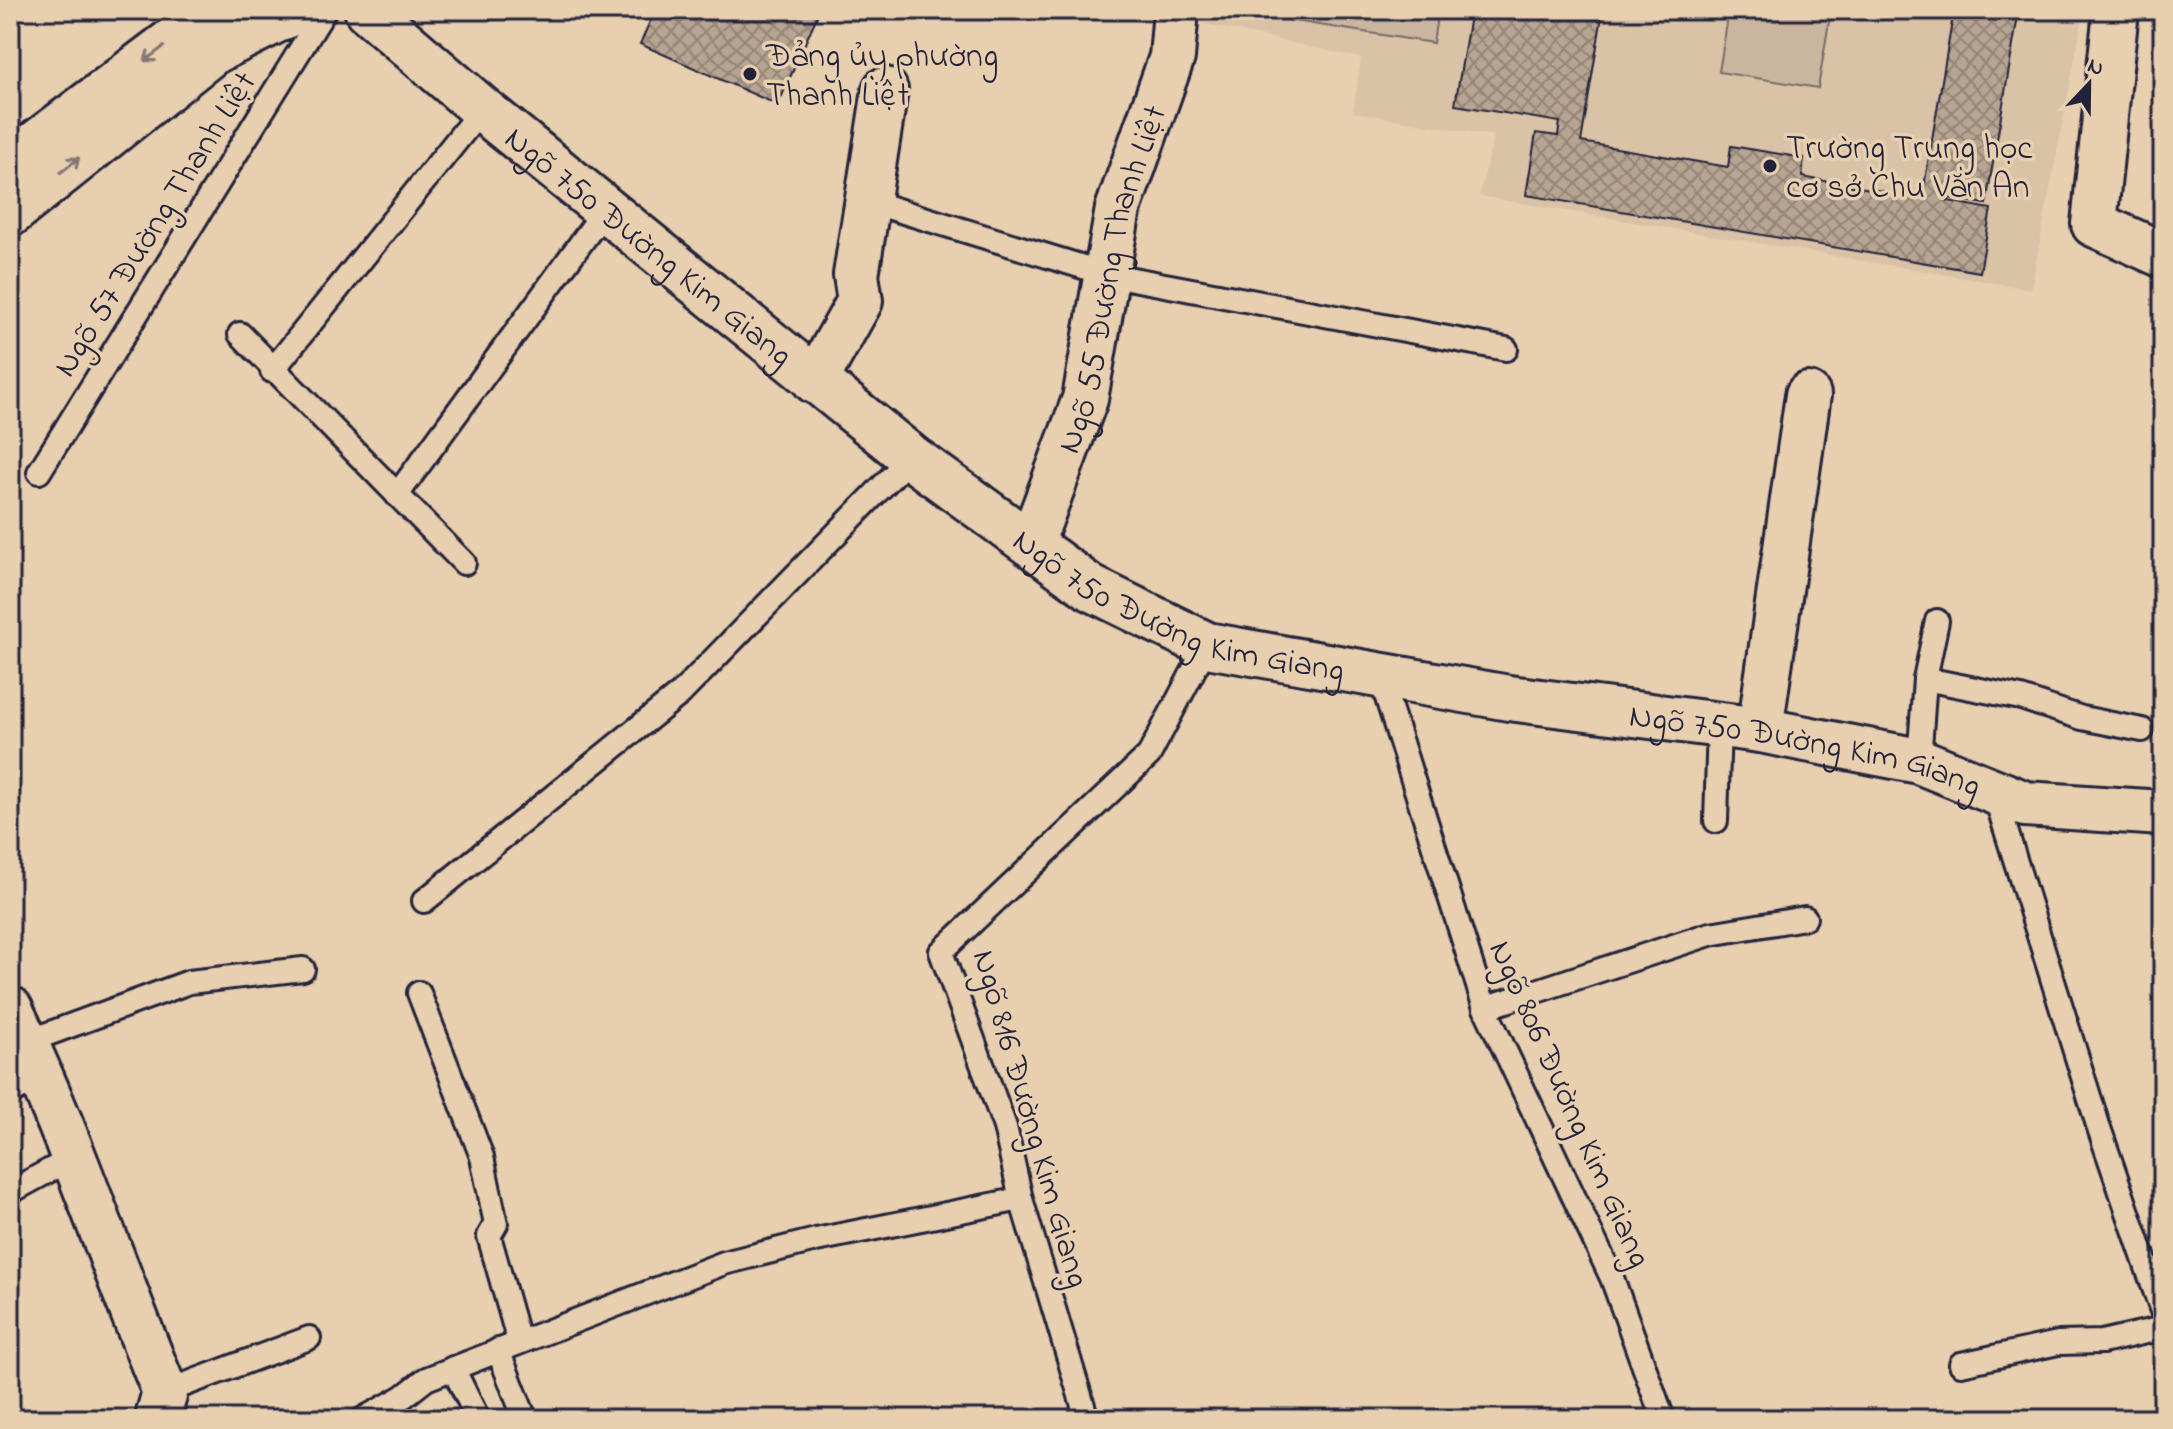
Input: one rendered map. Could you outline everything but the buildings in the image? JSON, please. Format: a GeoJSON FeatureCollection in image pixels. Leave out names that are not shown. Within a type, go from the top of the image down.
{"type":"FeatureCollection","features":[{"type":"Feature","properties":{"kind":"street"},"geometry":{"type":"LineString","coordinates":[[10,163],[202,24],[297,10]]}},
{"type":"Feature","properties":{"kind":"street","name":"Ngõ 750 Đường Kim Giang"},"geometry":{"type":"LineString","coordinates":[[367,10],[482,109],[911,457],[1091,588],[1207,645],[1509,698],[1739,728],[1919,761],[2025,804],[2163,813]]}},
{"type":"Feature","properties":{"kind":"street","name":"Ngõ 55 Đường Thanh Liệt"},"geometry":{"type":"LineString","coordinates":[[1031,544],[1085,399],[1118,209],[1172,57],[1176,10]]}},
{"type":"Feature","properties":{"kind":"street"},"geometry":{"type":"LineString","coordinates":[[2116,10],[2094,224],[2163,255]]}},
{"type":"Feature","properties":{"kind":"street"},"geometry":{"type":"LineString","coordinates":[[10,214],[202,24]]}},
{"type":"Feature","properties":{"kind":"street"},"geometry":{"type":"LineString","coordinates":[[815,381],[860,301],[856,275],[885,90]]}},
{"type":"Feature","properties":{"kind":"street"},"geometry":{"type":"LineString","coordinates":[[1739,728],[1808,395]]}},
{"type":"Feature","properties":{"kind":"street"},"geometry":{"type":"LineString","coordinates":[[22,1055],[76,1156],[118,1280],[156,1411]]}},
{"type":"Feature","properties":{"kind":"lane","name":"Ngõ 57 Đường Thanh Liệt"},"geometry":{"type":"LineString","coordinates":[[39,472],[325,10]]}},
{"type":"Feature","properties":{"kind":"lane"},"geometry":{"type":"LineString","coordinates":[[272,371],[482,109]]}},
{"type":"Feature","properties":{"kind":"lane"},"geometry":{"type":"LineString","coordinates":[[868,201],[1106,274],[1506,349]]}},
{"type":"Feature","properties":{"kind":"lane"},"geometry":{"type":"LineString","coordinates":[[397,495],[605,210]]}},
{"type":"Feature","properties":{"kind":"lane"},"geometry":{"type":"LineString","coordinates":[[240,334],[272,371],[464,563]]}},
{"type":"Feature","properties":{"kind":"lane"},"geometry":{"type":"LineString","coordinates":[[424,901],[681,693],[911,457]]}},
{"type":"Feature","properties":{"kind":"lane"},"geometry":{"type":"LineString","coordinates":[[1919,761],[1925,679],[1937,621]]}},
{"type":"Feature","properties":{"kind":"lane","name":"Ngõ 816 Đường Kim Giang"},"geometry":{"type":"LineString","coordinates":[[1087,1419],[1021,1199],[1005,1127],[941,952],[1149,755],[1207,645]]}},
{"type":"Feature","properties":{"kind":"lane","name":"Ngõ 806 Đường Kim Giang"},"geometry":{"type":"LineString","coordinates":[[1380,676],[1485,1008],[1612,1278],[1663,1419]]}},
{"type":"Feature","properties":{"kind":"lane"},"geometry":{"type":"LineString","coordinates":[[1925,679],[2021,698],[2082,718],[2142,730]]}},
{"type":"Feature","properties":{"kind":"lane"},"geometry":{"type":"LineString","coordinates":[[1716,821],[1739,728]]}},
{"type":"Feature","properties":{"kind":"lane"},"geometry":{"type":"LineString","coordinates":[[1994,792],[2093,1110],[2163,1314]]}},
{"type":"Feature","properties":{"kind":"lane"},"geometry":{"type":"LineString","coordinates":[[1485,1008],[1710,934],[1805,918]]}},
{"type":"Feature","properties":{"kind":"lane"},"geometry":{"type":"LineString","coordinates":[[22,1055],[189,982],[303,969]]}},
{"type":"Feature","properties":{"kind":"lane"},"geometry":{"type":"LineString","coordinates":[[419,993],[482,1157],[496,1224],[489,1236],[519,1342]]}},
{"type":"Feature","properties":{"kind":"lane"},"geometry":{"type":"LineString","coordinates":[[10,1192],[76,1156]]}},
{"type":"Feature","properties":{"kind":"lane"},"geometry":{"type":"LineString","coordinates":[[363,1419],[403,1397],[426,1379],[724,1263],[816,1240],[1021,1199]]}},
{"type":"Feature","properties":{"kind":"lane"},"geometry":{"type":"LineString","coordinates":[[1961,1364],[2058,1343],[2102,1342],[2163,1328]]}},
{"type":"Feature","properties":{"kind":"lane"},"geometry":{"type":"LineString","coordinates":[[156,1411],[309,1338]]}},
{"type":"Feature","properties":{"kind":"lane"},"geometry":{"type":"LineString","coordinates":[[498,1350],[525,1419]]}},
{"type":"Feature","properties":{"kind":"lane"},"geometry":{"type":"LineString","coordinates":[[453,1368],[478,1419]]}},
{"type":"Feature","properties":{"kind":"shaded area","name":"Trường Trung học cơ sở Chu Văn An"},"geometry":{"type":"Polygon","coordinates":[[[1191,10],[2084,10],[2031,289],[1479,196],[1494,136],[1353,112],[1361,58],[1192,21],[1191,10]]]}},
{"type":"Feature","properties":{"kind":"shaded area"},"geometry":{"type":"Polygon","coordinates":[[[1225,10],[1438,10],[1433,43],[1225,10]]]}},
{"type":"Feature","properties":{"kind":"shaded area"},"geometry":{"type":"Polygon","coordinates":[[[1729,10],[1831,10],[1818,88],[1719,72],[1729,10]]]}},
{"type":"Feature","properties":{"kind":"place","name":"Đảng ủy phường Thanh Liệt"},"geometry":{"type":"Point","coordinates":[750,74]}},
{"type":"Feature","properties":{"kind":"place","name":"Trường Trung học cơ sở Chu Văn An"},"geometry":{"type":"Point","coordinates":[1770,166]}}]}
